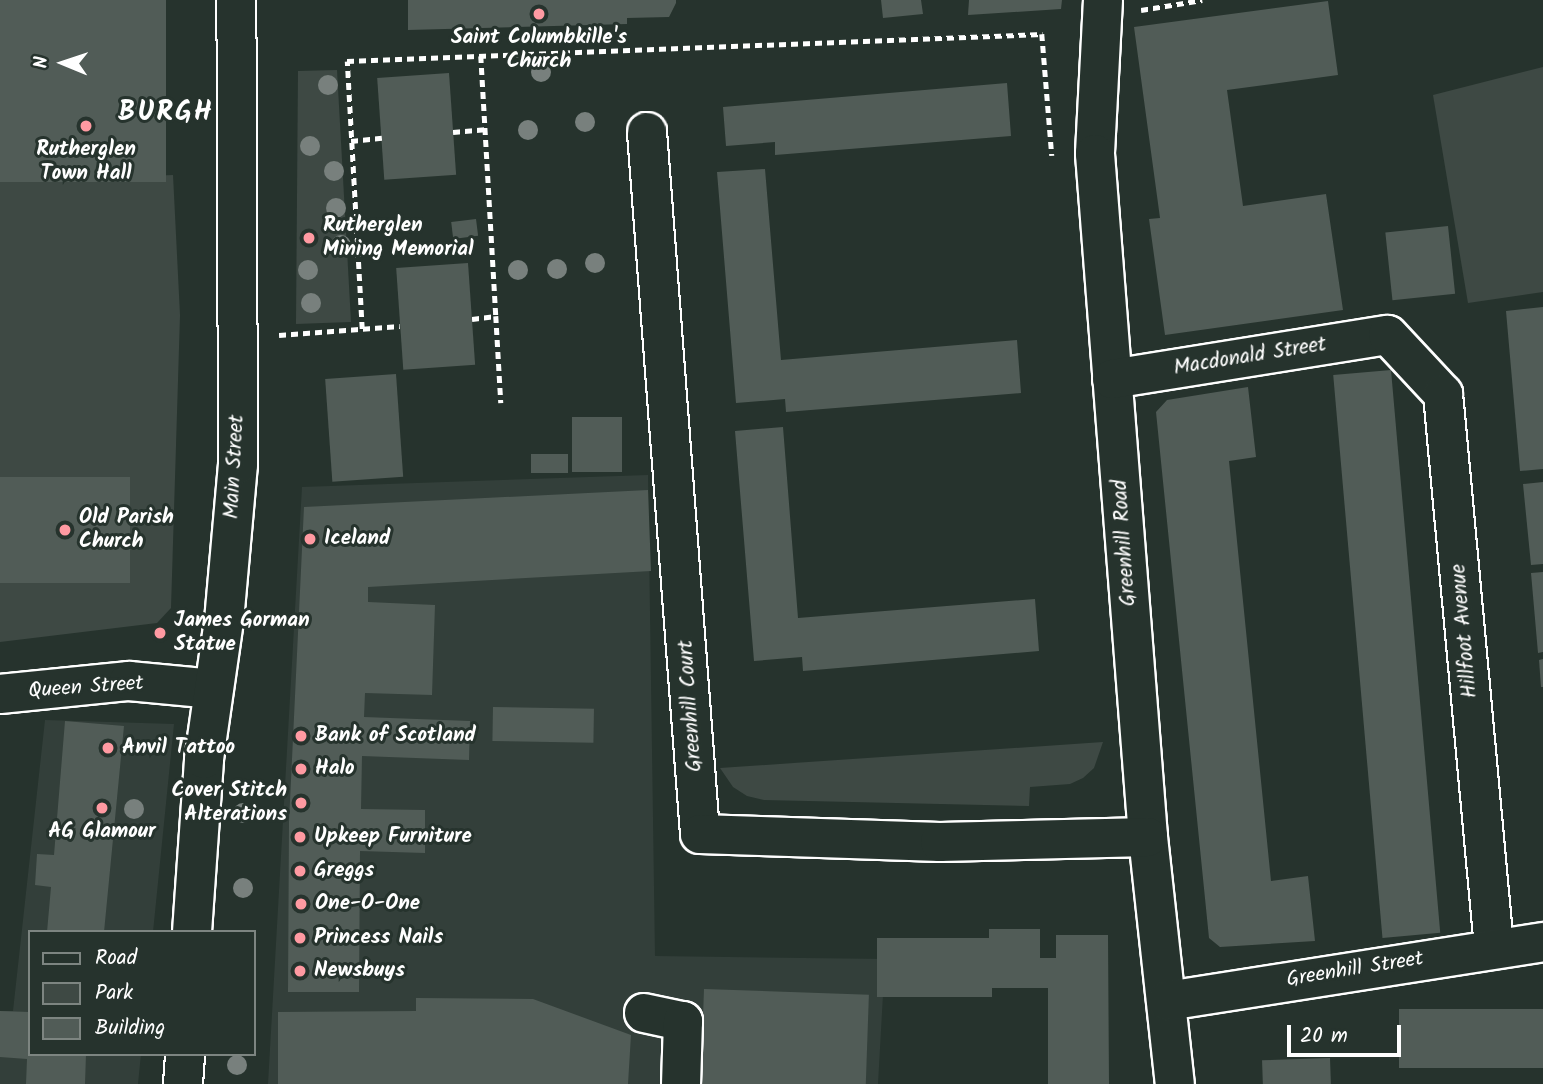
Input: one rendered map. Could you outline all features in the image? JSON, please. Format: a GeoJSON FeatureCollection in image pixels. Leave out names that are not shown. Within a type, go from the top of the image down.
{"type":"FeatureCollection","features":[{"type":"Feature","properties":{"kind":"street","name":"Main Street"},"geometry":{"type":"LineString","coordinates":[[192,930],[204,759],[214,689],[237,465],[236,0]]}},
{"type":"Feature","properties":{"kind":"street","name":"Greenhill Road"},"geometry":{"type":"LineString","coordinates":[[1103,8],[1095,154],[1147,837],[1175,1084]]}},
{"type":"Feature","properties":{"kind":"street","name":"Greenhill Court"},"geometry":{"type":"LineString","coordinates":[[647,132],[700,834],[940,842],[1147,837]]}},
{"type":"Feature","properties":{"kind":"street","name":"Macdonald Street"},"geometry":{"type":"LineString","coordinates":[[1112,379],[1388,335]]}},
{"type":"Feature","properties":{"kind":"street","name":"Hillfoot Avenue"},"geometry":{"type":"LineString","coordinates":[[1388,335],[1443,394],[1494,947]]}},
{"type":"Feature","properties":{"kind":"street","name":"Queen Street"},"geometry":{"type":"LineString","coordinates":[[0,694],[129,681],[214,689]]}},
{"type":"Feature","properties":{"kind":"street","name":"Greenhill Street"},"geometry":{"type":"LineString","coordinates":[[1167,1001],[1494,947],[1543,942]]}},
{"type":"Feature","properties":{"kind":"street"},"geometry":{"type":"LineString","coordinates":[[643,1013],[683,1021],[681,1084]]}},
{"type":"Feature","properties":{"kind":"street"},"geometry":{"type":"LineString","coordinates":[[183,1084],[184,1056]]}},
{"type":"Feature","properties":{"kind":"path"},"geometry":{"type":"LineString","coordinates":[[1103,8],[1202,0]]}},
{"type":"Feature","properties":{"kind":"path"},"geometry":{"type":"LineString","coordinates":[[362,329],[347,61],[1042,34],[1052,156]]}},
{"type":"Feature","properties":{"kind":"path"},"geometry":{"type":"LineString","coordinates":[[481,56],[501,403]]}},
{"type":"Feature","properties":{"kind":"path"},"geometry":{"type":"LineString","coordinates":[[453,132],[485,129]]}},
{"type":"Feature","properties":{"kind":"path"},"geometry":{"type":"LineString","coordinates":[[351,141],[382,138]]}},
{"type":"Feature","properties":{"kind":"path"},"geometry":{"type":"LineString","coordinates":[[472,318],[496,316]]}},
{"type":"Feature","properties":{"kind":"path"},"geometry":{"type":"LineString","coordinates":[[279,335],[400,326]]}},
{"type":"Feature","properties":{"kind":"shaded area"},"geometry":{"type":"Polygon","coordinates":[[[648,475],[655,956],[885,959],[878,1084],[268,1084],[302,487],[648,475]]]}},
{"type":"Feature","properties":{"kind":"shaded area"},"geometry":{"type":"Polygon","coordinates":[[[45,720],[174,724],[153,930],[28,930],[28,1056],[141,1056],[138,1084],[0,1084],[0,1011],[13,1011],[45,720]]]}},
{"type":"Feature","properties":{"kind":"green space"},"geometry":{"type":"Polygon","coordinates":[[[1543,67],[1543,292],[1468,303],[1433,95],[1543,67]]]}},
{"type":"Feature","properties":{"kind":"green space"},"geometry":{"type":"Polygon","coordinates":[[[337,70],[351,322],[296,324],[298,71],[337,70]]]}},
{"type":"Feature","properties":{"kind":"green space"},"geometry":{"type":"Polygon","coordinates":[[[173,175],[180,315],[171,608],[157,623],[0,642],[0,182],[173,175]]]}},
{"type":"Feature","properties":{"kind":"green space"},"geometry":{"type":"Polygon","coordinates":[[[1103,742],[1094,768],[1083,778],[1070,784],[1030,787],[1029,806],[764,800],[747,796],[733,787],[720,768],[1103,742]]]}},
{"type":"Feature","properties":{"kind":"building","name":"Rutherglen Town Hall"},"geometry":{"type":"Polygon","coordinates":[[[0,0],[166,0],[166,182],[0,182],[0,0]]]}},
{"type":"Feature","properties":{"kind":"building","name":"Saint Columbkille's Church"},"geometry":{"type":"Polygon","coordinates":[[[408,0],[676,0],[676,3],[669,17],[627,18],[627,24],[408,30],[408,0]]]}},
{"type":"Feature","properties":{"kind":"building"},"geometry":{"type":"Polygon","coordinates":[[[881,0],[921,0],[923,14],[883,18],[881,0]]]}},
{"type":"Feature","properties":{"kind":"building"},"geometry":{"type":"Polygon","coordinates":[[[969,0],[1062,0],[1061,9],[968,15],[969,0]]]}},
{"type":"Feature","properties":{"kind":"building"},"geometry":{"type":"Polygon","coordinates":[[[1328,1],[1338,75],[1227,90],[1243,206],[1326,194],[1343,310],[1165,335],[1149,219],[1160,218],[1134,27],[1328,1]]]}},
{"type":"Feature","properties":{"kind":"building"},"geometry":{"type":"Polygon","coordinates":[[[449,73],[456,175],[384,180],[377,78],[449,73]]]}},
{"type":"Feature","properties":{"kind":"building"},"geometry":{"type":"Polygon","coordinates":[[[1007,83],[1011,136],[775,155],[775,142],[726,146],[723,107],[1007,83]]]}},
{"type":"Feature","properties":{"kind":"building"},"geometry":{"type":"Polygon","coordinates":[[[765,169],[781,360],[1017,340],[1021,393],[786,412],[785,399],[736,403],[717,172],[765,169]]]}},
{"type":"Feature","properties":{"kind":"building"},"geometry":{"type":"Polygon","coordinates":[[[476,219],[478,236],[453,239],[451,222],[476,219]]]}},
{"type":"Feature","properties":{"kind":"building"},"geometry":{"type":"Polygon","coordinates":[[[1448,226],[1455,294],[1392,300],[1385,233],[1448,226]]]}},
{"type":"Feature","properties":{"kind":"building"},"geometry":{"type":"Polygon","coordinates":[[[468,263],[475,365],[403,370],[396,268],[468,263]]]}},
{"type":"Feature","properties":{"kind":"building"},"geometry":{"type":"Polygon","coordinates":[[[1543,307],[1543,469],[1520,471],[1506,311],[1543,307]]]}},
{"type":"Feature","properties":{"kind":"building"},"geometry":{"type":"Polygon","coordinates":[[[1391,370],[1440,933],[1382,938],[1333,375],[1391,370]]]}},
{"type":"Feature","properties":{"kind":"building"},"geometry":{"type":"Polygon","coordinates":[[[396,374],[403,477],[332,482],[325,379],[396,374]]]}},
{"type":"Feature","properties":{"kind":"building"},"geometry":{"type":"Polygon","coordinates":[[[1248,387],[1256,457],[1229,461],[1271,881],[1308,876],[1315,941],[1220,947],[1209,938],[1156,412],[1167,400],[1248,387]]]}},
{"type":"Feature","properties":{"kind":"building"},"geometry":{"type":"Polygon","coordinates":[[[572,417],[622,417],[622,472],[572,472],[572,417]]]}},
{"type":"Feature","properties":{"kind":"building"},"geometry":{"type":"Polygon","coordinates":[[[783,427],[798,618],[1035,599],[1039,651],[803,671],[802,657],[754,661],[735,431],[783,427]]]}},
{"type":"Feature","properties":{"kind":"building"},"geometry":{"type":"Polygon","coordinates":[[[531,454],[568,454],[568,473],[531,473],[531,454]]]}},
{"type":"Feature","properties":{"kind":"building","name":"Old Parish Church"},"geometry":{"type":"Polygon","coordinates":[[[0,477],[130,477],[130,583],[0,583],[0,477]]]}},
{"type":"Feature","properties":{"kind":"building"},"geometry":{"type":"Polygon","coordinates":[[[1543,482],[1543,564],[1531,565],[1523,484],[1543,482]]]}},
{"type":"Feature","properties":{"kind":"building"},"geometry":{"type":"Polygon","coordinates":[[[648,490],[651,571],[368,587],[368,602],[435,605],[432,695],[365,693],[364,717],[470,721],[469,760],[362,756],[361,809],[425,810],[425,853],[360,851],[359,992],[288,992],[289,822],[304,507],[648,490]]]}},
{"type":"Feature","properties":{"kind":"building"},"geometry":{"type":"Polygon","coordinates":[[[1543,572],[1543,652],[1538,653],[1531,573],[1543,572]]]}},
{"type":"Feature","properties":{"kind":"building"},"geometry":{"type":"Polygon","coordinates":[[[1543,659],[1543,687],[1541,687],[1539,660],[1543,659]]]}},
{"type":"Feature","properties":{"kind":"building"},"geometry":{"type":"Polygon","coordinates":[[[493,707],[594,709],[593,743],[492,741],[493,707]]]}},
{"type":"Feature","properties":{"kind":"building"},"geometry":{"type":"Polygon","coordinates":[[[65,721],[124,726],[104,930],[47,930],[51,887],[35,885],[37,854],[54,855],[65,721]]]}},
{"type":"Feature","properties":{"kind":"building"},"geometry":{"type":"Polygon","coordinates":[[[989,929],[1040,929],[1040,958],[1056,958],[1056,935],[1108,935],[1109,1084],[1048,1084],[1048,988],[992,988],[992,997],[877,997],[877,938],[989,938],[989,929]]]}},
{"type":"Feature","properties":{"kind":"building"},"geometry":{"type":"Polygon","coordinates":[[[704,989],[869,995],[866,1084],[701,1084],[704,989]]]}},
{"type":"Feature","properties":{"kind":"building"},"geometry":{"type":"Polygon","coordinates":[[[416,998],[533,999],[631,1035],[628,1084],[278,1084],[278,1012],[416,1011],[416,998]]]}},
{"type":"Feature","properties":{"kind":"building"},"geometry":{"type":"Polygon","coordinates":[[[1399,1009],[1543,1009],[1543,1068],[1399,1068],[1399,1009]]]}},
{"type":"Feature","properties":{"kind":"building"},"geometry":{"type":"Polygon","coordinates":[[[0,1011],[28,1012],[28,1056],[86,1056],[85,1084],[26,1084],[27,1059],[0,1057],[0,1011]]]}},
{"type":"Feature","properties":{"kind":"building"},"geometry":{"type":"Polygon","coordinates":[[[1330,1058],[1331,1084],[1263,1084],[1262,1060],[1330,1058]]]}},
{"type":"Feature","properties":{"kind":"place","name":"Saint Columbkille's Church"},"geometry":{"type":"Point","coordinates":[539,14]}},
{"type":"Feature","properties":{"kind":"place","name":"Rutherglen Town Hall"},"geometry":{"type":"Point","coordinates":[86,126]}},
{"type":"Feature","properties":{"kind":"place","name":"Rutherglen Mining Memorial"},"geometry":{"type":"Point","coordinates":[309,238]}},
{"type":"Feature","properties":{"kind":"place","name":"Old Parish Church"},"geometry":{"type":"Point","coordinates":[65,530]}},
{"type":"Feature","properties":{"kind":"place","name":"Iceland"},"geometry":{"type":"Point","coordinates":[310,539]}},
{"type":"Feature","properties":{"kind":"place","name":"James Gorman Statue"},"geometry":{"type":"Point","coordinates":[160,633]}},
{"type":"Feature","properties":{"kind":"place","name":"Bank of Scotland"},"geometry":{"type":"Point","coordinates":[301,736]}},
{"type":"Feature","properties":{"kind":"place","name":"Anvil Tattoo"},"geometry":{"type":"Point","coordinates":[108,748]}},
{"type":"Feature","properties":{"kind":"place","name":"Halo"},"geometry":{"type":"Point","coordinates":[301,769]}},
{"type":"Feature","properties":{"kind":"place","name":"Cover Stitch Alterations"},"geometry":{"type":"Point","coordinates":[301,803]}},
{"type":"Feature","properties":{"kind":"place","name":"AG Glamour"},"geometry":{"type":"Point","coordinates":[102,808]}},
{"type":"Feature","properties":{"kind":"place","name":"Upkeep Furniture"},"geometry":{"type":"Point","coordinates":[300,837]}},
{"type":"Feature","properties":{"kind":"place","name":"Greggs"},"geometry":{"type":"Point","coordinates":[300,871]}},
{"type":"Feature","properties":{"kind":"place","name":"One-O-One"},"geometry":{"type":"Point","coordinates":[301,904]}},
{"type":"Feature","properties":{"kind":"place","name":"Princess Nails"},"geometry":{"type":"Point","coordinates":[300,938]}},
{"type":"Feature","properties":{"kind":"place","name":"Newsbuys"},"geometry":{"type":"Point","coordinates":[300,971]}},
{"type":"Feature","properties":{"kind":"district","name":"BURGH"},"geometry":{"type":"Point","coordinates":[166,113]}}]}
